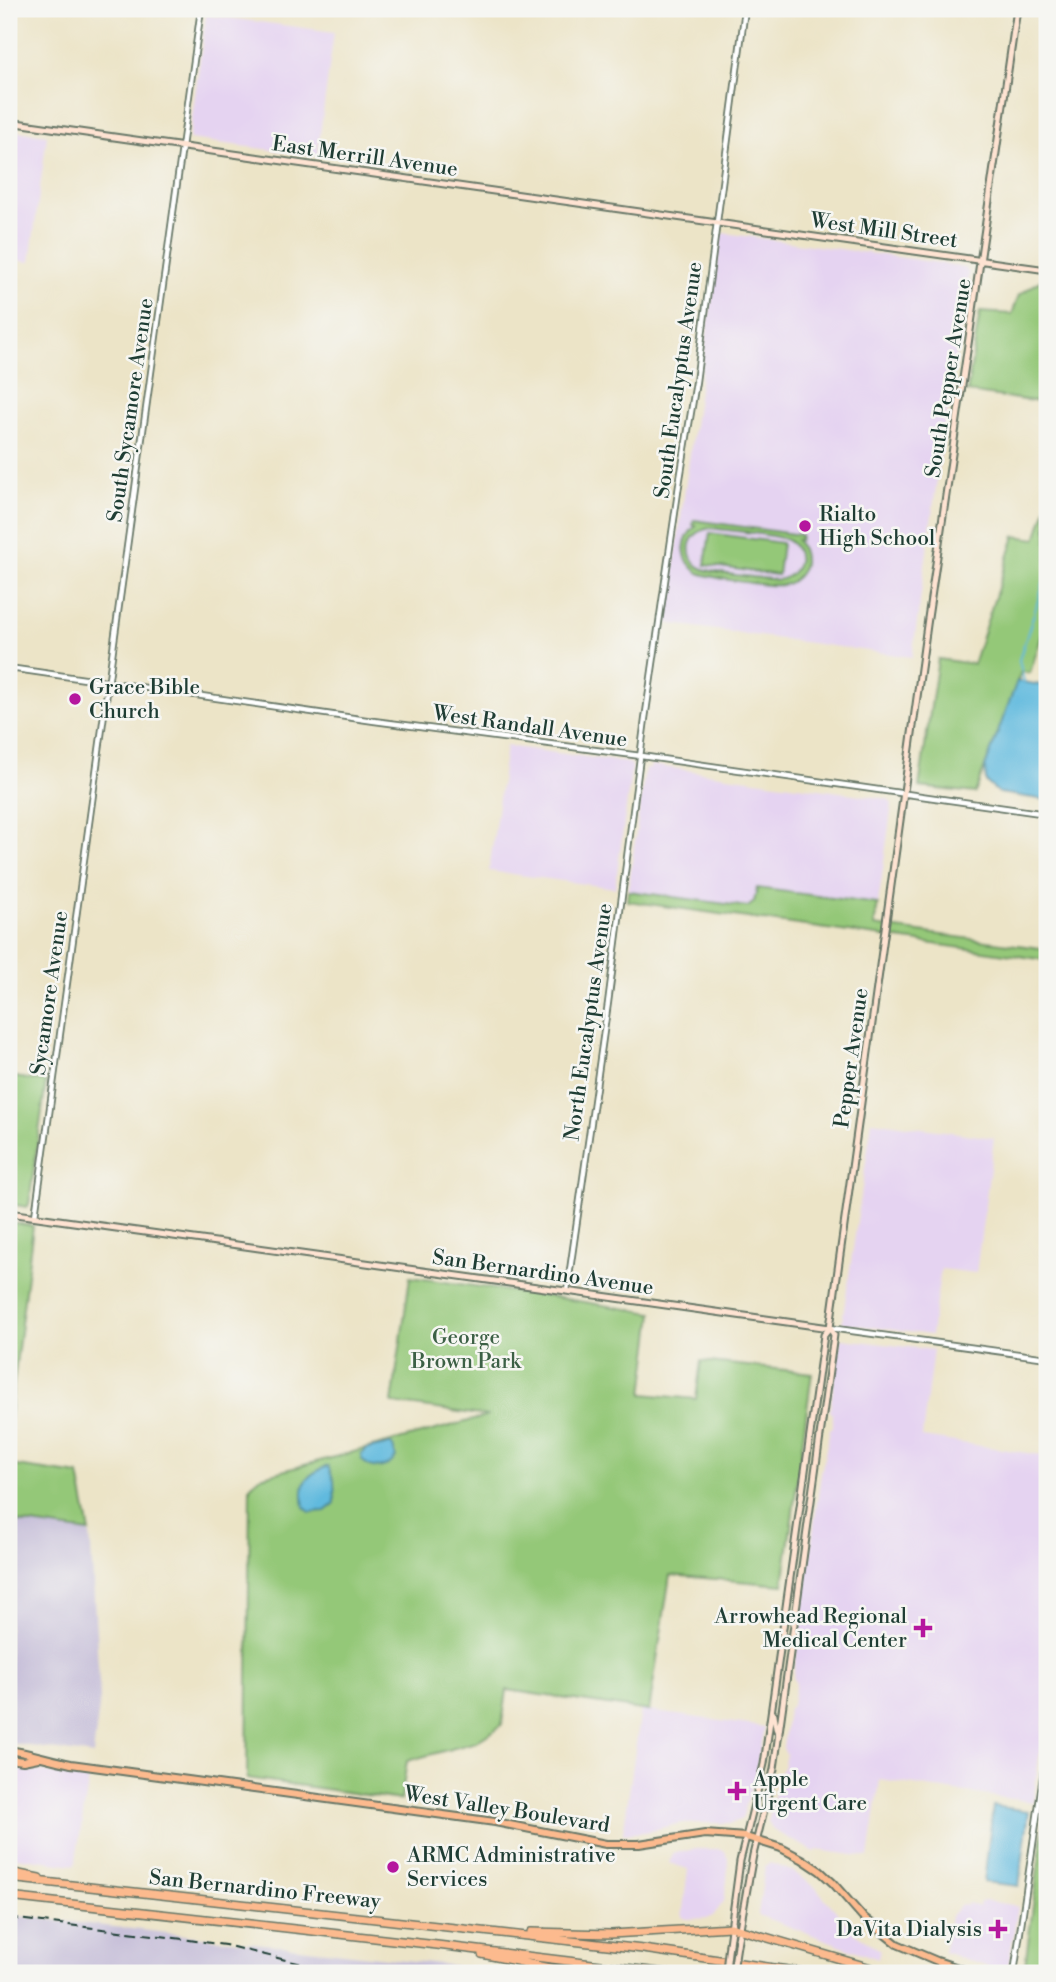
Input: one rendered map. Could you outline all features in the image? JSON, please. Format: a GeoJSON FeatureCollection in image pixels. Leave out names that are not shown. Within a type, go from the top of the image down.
{"type":"FeatureCollection","features":[{"type":"Feature","properties":{"kind":"highway"},"geometry":{"type":"LineString","coordinates":[[9,1872],[71,1886]]}},
{"type":"Feature","properties":{"kind":"highway","name":"San Bernardino Freeway"},"geometry":{"type":"LineString","coordinates":[[9,1878],[643,1949],[809,1973]]}},
{"type":"Feature","properties":{"kind":"highway","name":"San Bernardino Freeway"},"geometry":{"type":"LineString","coordinates":[[9,1897],[667,1973]]}},
{"type":"Feature","properties":{"kind":"highway"},"geometry":{"type":"LineString","coordinates":[[491,1932],[611,1934],[731,1927],[888,1973]]}},
{"type":"Feature","properties":{"kind":"highway"},"geometry":{"type":"LineString","coordinates":[[437,1945],[574,1973]]}},
{"type":"Feature","properties":{"kind":"main road","name":"South Pepper Avenue"},"geometry":{"type":"LineString","coordinates":[[904,793],[1017,9]]}},
{"type":"Feature","properties":{"kind":"main road","name":"East Merrill Avenue"},"geometry":{"type":"LineString","coordinates":[[9,122],[717,222]]}},
{"type":"Feature","properties":{"kind":"main road","name":"West Mill Street"},"geometry":{"type":"LineString","coordinates":[[717,222],[1047,270]]}},
{"type":"Feature","properties":{"kind":"main road","name":"Pepper Avenue"},"geometry":{"type":"LineString","coordinates":[[725,1972],[736,1883],[762,1771],[772,1713],[824,1335],[830,1328],[904,793]]}},
{"type":"Feature","properties":{"kind":"main road","name":"San Bernardino Avenue"},"geometry":{"type":"LineString","coordinates":[[9,1213],[830,1328]]}},
{"type":"Feature","properties":{"kind":"main road","name":"Pepper Avenue"},"geometry":{"type":"LineString","coordinates":[[733,1972],[751,1863],[773,1775],[834,1335],[830,1328]]}},
{"type":"Feature","properties":{"kind":"main road"},"geometry":{"type":"LineString","coordinates":[[772,1713],[779,1735]]}},
{"type":"Feature","properties":{"kind":"main road","name":"West Valley Boulevard"},"geometry":{"type":"LineString","coordinates":[[9,1750],[31,1753],[38,1758]]}},
{"type":"Feature","properties":{"kind":"main road","name":"West Valley Boulevard"},"geometry":{"type":"LineString","coordinates":[[9,1759],[38,1758],[495,1822],[606,1844],[644,1843],[705,1834],[746,1838],[781,1848],[820,1871],[862,1917],[897,1944],[973,1973]]}},
{"type":"Feature","properties":{"kind":"street","name":"South Sycamore Avenue"},"geometry":{"type":"LineString","coordinates":[[89,816],[201,9]]}},
{"type":"Feature","properties":{"kind":"street","name":"South Eucalyptus Avenue"},"geometry":{"type":"LineString","coordinates":[[641,756],[678,485],[698,369],[745,9]]}},
{"type":"Feature","properties":{"kind":"street","name":"West Randall Avenue"},"geometry":{"type":"LineString","coordinates":[[9,668],[1047,814]]}},
{"type":"Feature","properties":{"kind":"street","name":"North Eucalyptus Avenue"},"geometry":{"type":"LineString","coordinates":[[567,1291],[641,756]]}},
{"type":"Feature","properties":{"kind":"street","name":"Sycamore Avenue"},"geometry":{"type":"LineString","coordinates":[[35,1216],[89,816]]}},
{"type":"Feature","properties":{"kind":"street","name":"San Bernardino Avenue"},"geometry":{"type":"LineString","coordinates":[[830,1328],[1047,1358]]}},
{"type":"Feature","properties":{"kind":"street"},"geometry":{"type":"LineString","coordinates":[[1014,1973],[1047,1749]]}},
{"type":"Feature","properties":{"kind":"shaded area"},"geometry":{"type":"Polygon","coordinates":[[[206,15],[334,32],[317,156],[189,139],[206,15]]]}},
{"type":"Feature","properties":{"kind":"shaded area"},"geometry":{"type":"Polygon","coordinates":[[[9,130],[47,135],[30,262],[9,259],[9,130]]]}},
{"type":"Feature","properties":{"kind":"shaded area","name":"Rialto High School"},"geometry":{"type":"Polygon","coordinates":[[[724,233],[933,262],[965,268],[969,273],[912,657],[666,623],[721,235],[724,233]]]}},
{"type":"Feature","properties":{"kind":"shaded area"},"geometry":{"type":"Polygon","coordinates":[[[506,746],[632,765],[615,888],[489,871],[506,746]]]}},
{"type":"Feature","properties":{"kind":"shaded area"},"geometry":{"type":"Polygon","coordinates":[[[651,765],[888,799],[892,804],[878,904],[757,888],[754,902],[748,907],[628,891],[645,769],[650,769],[651,765]]]}},
{"type":"Feature","properties":{"kind":"shaded area"},"geometry":{"type":"Polygon","coordinates":[[[872,1121],[994,1138],[976,1273],[941,1269],[931,1335],[842,1323],[872,1121]]]}},
{"type":"Feature","properties":{"kind":"shaded area","name":"Arrowhead Regional Medical Center"},"geometry":{"type":"Polygon","coordinates":[[[842,1339],[933,1350],[922,1437],[1047,1456],[1047,1699],[1033,1802],[880,1780],[869,1857],[817,1850],[815,1852],[773,1830],[768,1822],[786,1754],[783,1748],[788,1709],[792,1705],[796,1683],[793,1679],[821,1474],[830,1429],[833,1427],[833,1414],[830,1411],[842,1339]]]}},
{"type":"Feature","properties":{"kind":"shaded area"},"geometry":{"type":"Polygon","coordinates":[[[9,1521],[90,1532],[100,1698],[93,1755],[9,1743],[9,1521]]]}},
{"type":"Feature","properties":{"kind":"shaded area"},"geometry":{"type":"Polygon","coordinates":[[[641,1710],[764,1727],[756,1771],[742,1819],[732,1823],[681,1823],[645,1832],[623,1834],[641,1710]]]}},
{"type":"Feature","properties":{"kind":"shaded area"},"geometry":{"type":"Polygon","coordinates":[[[9,1767],[89,1778],[75,1865],[9,1856],[9,1767]]]}},
{"type":"Feature","properties":{"kind":"shaded area"},"geometry":{"type":"Polygon","coordinates":[[[696,1849],[725,1851],[728,1859],[727,1880],[724,1901],[713,1916],[687,1919],[682,1917],[688,1869],[669,1863],[673,1853],[696,1849]]]}},
{"type":"Feature","properties":{"kind":"shaded area"},"geometry":{"type":"Polygon","coordinates":[[[770,1863],[794,1872],[815,1887],[855,1933],[880,1950],[878,1959],[758,1915],[765,1866],[770,1863]]]}},
{"type":"Feature","properties":{"kind":"shaded area"},"geometry":{"type":"Polygon","coordinates":[[[980,1902],[1018,1906],[1008,1968],[1003,1972],[944,1952],[951,1916],[961,1904],[966,1906],[968,1903],[979,1907],[980,1902]]]}},
{"type":"Feature","properties":{"kind":"shaded area"},"geometry":{"type":"Polygon","coordinates":[[[9,1915],[519,1973],[9,1973],[9,1915]]]}},
{"type":"Feature","properties":{"kind":"green space"},"geometry":{"type":"Polygon","coordinates":[[[1046,277],[1047,403],[967,392],[980,312],[1012,314],[1019,295],[1046,277]]]}},
{"type":"Feature","properties":{"kind":"green space"},"geometry":{"type":"Polygon","coordinates":[[[1047,505],[1047,619],[1030,673],[1021,672],[975,793],[919,787],[938,659],[973,664],[1015,536],[1036,539],[1047,505]]]}},
{"type":"Feature","properties":{"kind":"green space"},"geometry":{"type":"Polygon","coordinates":[[[694,520],[801,535],[800,540],[797,540],[803,553],[803,567],[795,579],[783,585],[741,582],[699,573],[689,563],[684,551],[687,538],[696,526],[693,525],[694,520]],[[710,528],[695,535],[691,541],[690,555],[701,568],[778,580],[790,575],[797,567],[798,553],[787,540],[710,528]]]}},
{"type":"Feature","properties":{"kind":"green space"},"geometry":{"type":"Polygon","coordinates":[[[710,533],[782,543],[778,575],[705,565],[710,533]]]}},
{"type":"Feature","properties":{"kind":"green space"},"geometry":{"type":"Polygon","coordinates":[[[757,888],[878,904],[874,926],[1047,949],[1047,960],[627,901],[628,891],[748,907],[754,902],[757,888]]]}},
{"type":"Feature","properties":{"kind":"green space"},"geometry":{"type":"Polygon","coordinates":[[[9,1076],[46,1082],[27,1207],[9,1204],[9,1076]]]}},
{"type":"Feature","properties":{"kind":"green space"},"geometry":{"type":"Polygon","coordinates":[[[9,1222],[33,1226],[9,1422],[9,1222]]]}},
{"type":"Feature","properties":{"kind":"green space","name":"George Brown Park"},"geometry":{"type":"Polygon","coordinates":[[[410,1277],[653,1313],[643,1394],[696,1399],[701,1361],[812,1373],[783,1585],[670,1575],[649,1711],[507,1690],[502,1725],[476,1742],[407,1761],[401,1800],[247,1778],[250,1487],[260,1477],[488,1416],[392,1403],[410,1277]]]}},
{"type":"Feature","properties":{"kind":"green space"},"geometry":{"type":"Polygon","coordinates":[[[9,1465],[79,1475],[90,1532],[9,1521],[9,1465]]]}},
{"type":"Feature","properties":{"kind":"green space"},"geometry":{"type":"Polygon","coordinates":[[[1047,1801],[1047,1973],[1024,1973],[1047,1801]]]}},
{"type":"Feature","properties":{"kind":"water"},"geometry":{"type":"Polygon","coordinates":[[[1017,681],[1047,686],[1047,800],[999,793],[986,782],[985,767],[1017,681]]]}},
{"type":"Feature","properties":{"kind":"water"},"geometry":{"type":"Polygon","coordinates":[[[390,1444],[396,1457],[384,1467],[370,1466],[362,1460],[361,1455],[367,1449],[390,1444]]]}},
{"type":"Feature","properties":{"kind":"water"},"geometry":{"type":"Polygon","coordinates":[[[328,1466],[334,1481],[335,1503],[325,1511],[310,1512],[304,1507],[304,1485],[309,1476],[328,1466]]]}},
{"type":"Feature","properties":{"kind":"water"},"geometry":{"type":"Polygon","coordinates":[[[993,1806],[1029,1811],[1019,1886],[984,1882],[993,1806]]]}},
{"type":"Feature","properties":{"kind":"waterway"},"geometry":{"type":"LineString","coordinates":[[1024,682],[1019,660],[1047,573]]}},
{"type":"Feature","properties":{"kind":"railway"},"geometry":{"type":"LineString","coordinates":[[9,1918],[225,1945],[338,1973]]}},
{"type":"Feature","properties":{"kind":"place","name":"Rialto High School"},"geometry":{"type":"Point","coordinates":[805,526]}},
{"type":"Feature","properties":{"kind":"place","name":"Grace Bible Church"},"geometry":{"type":"Point","coordinates":[75,699]}},
{"type":"Feature","properties":{"kind":"place","name":"Arrowhead Regional Medical Center"},"geometry":{"type":"Point","coordinates":[923,1628]}},
{"type":"Feature","properties":{"kind":"place","name":"Apple Urgent Care"},"geometry":{"type":"Point","coordinates":[737,1791]}},
{"type":"Feature","properties":{"kind":"place","name":"ARMC Administrative Services"},"geometry":{"type":"Point","coordinates":[393,1867]}},
{"type":"Feature","properties":{"kind":"place","name":"DaVita Dialysis"},"geometry":{"type":"Point","coordinates":[998,1929]}}]}
